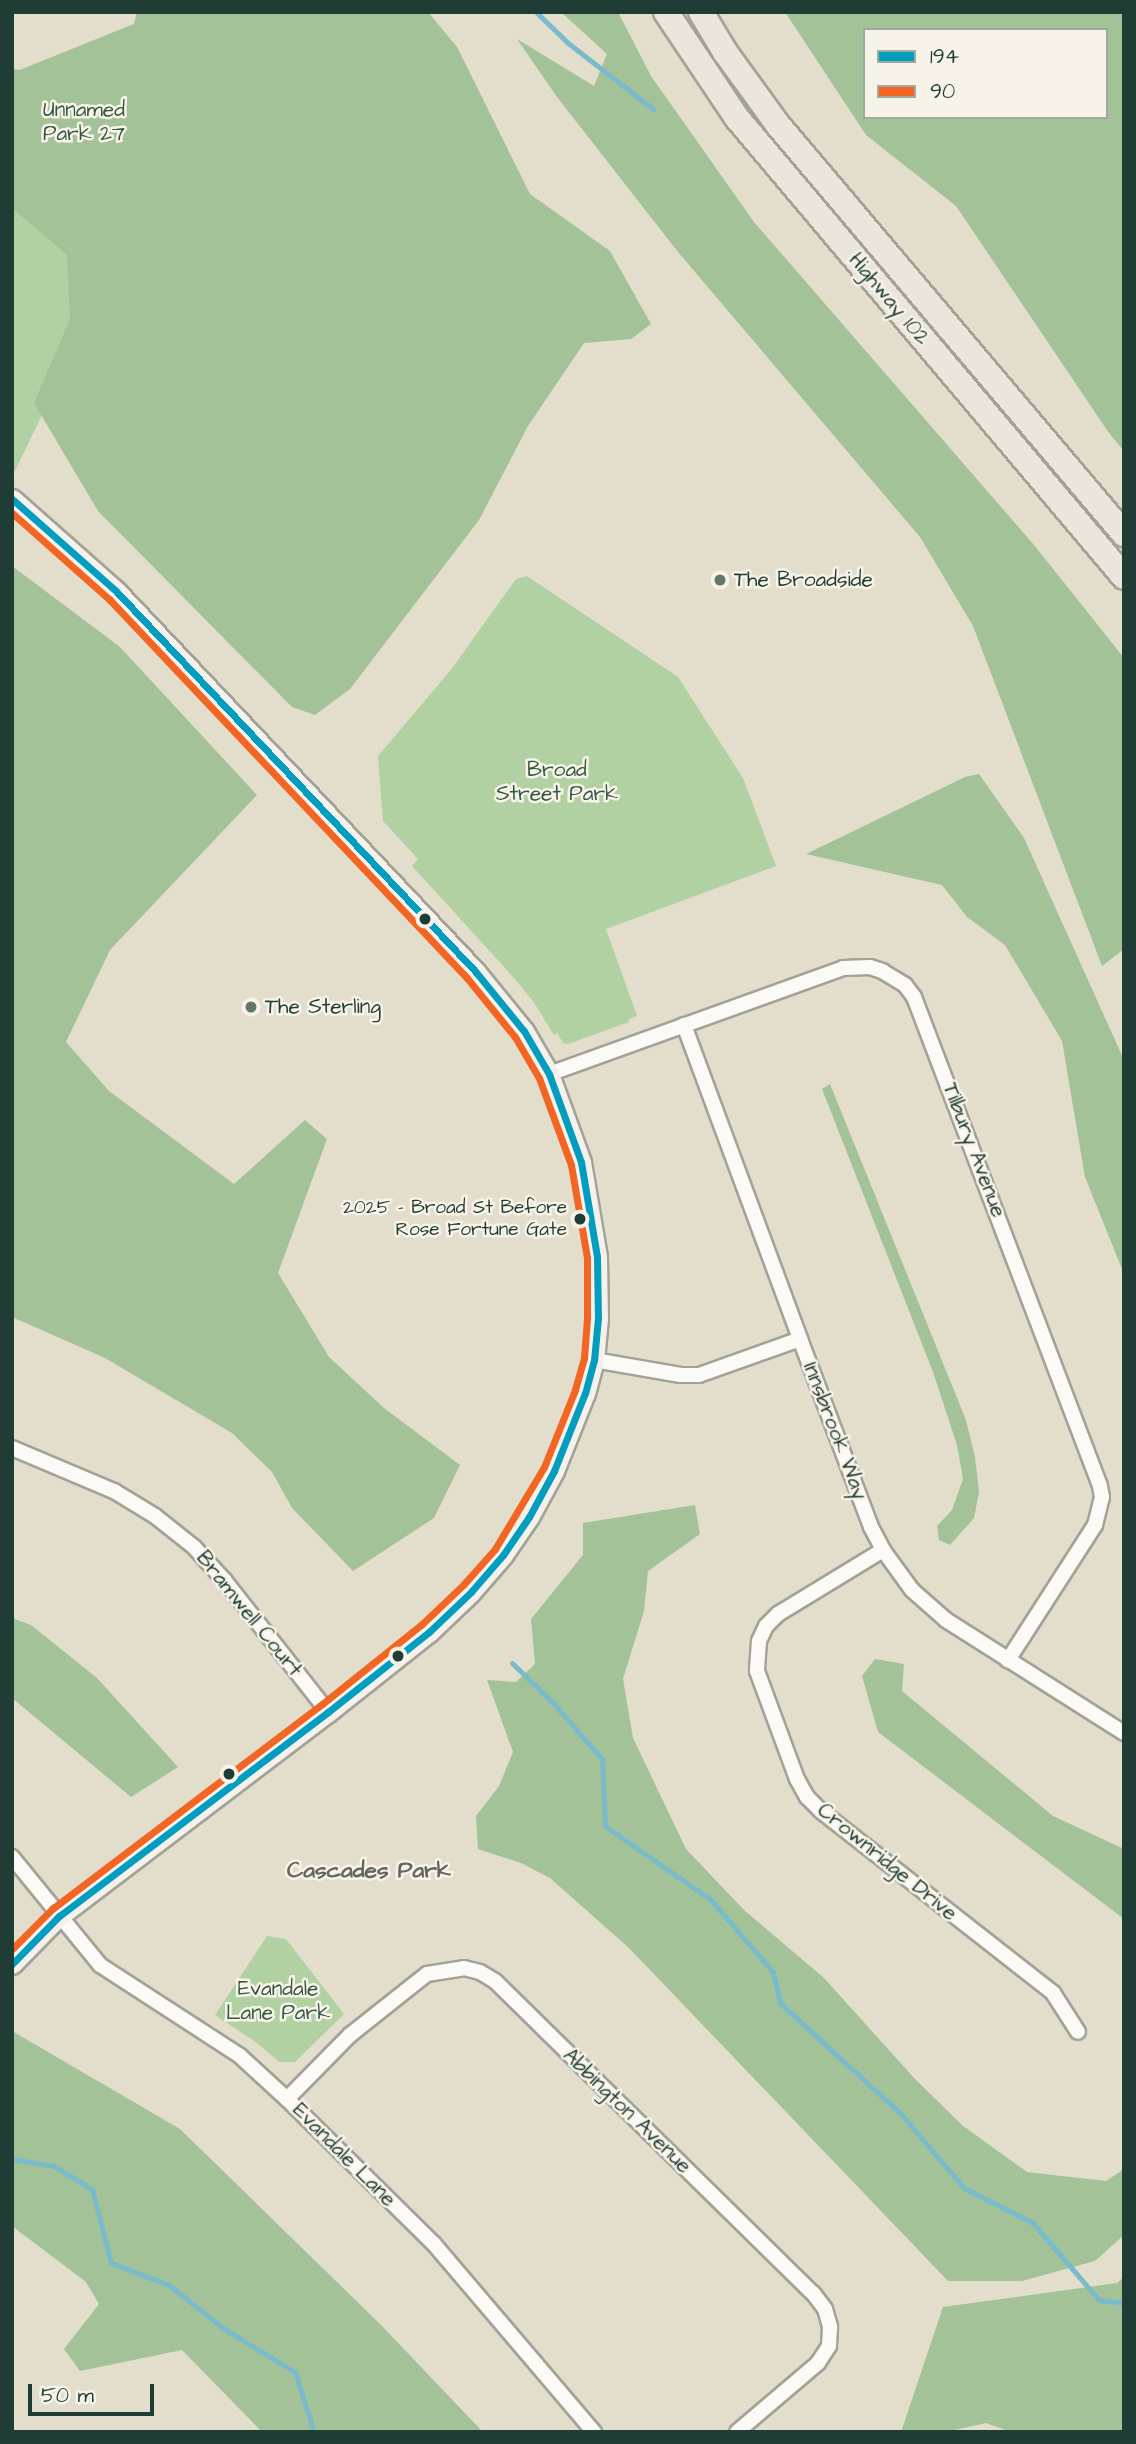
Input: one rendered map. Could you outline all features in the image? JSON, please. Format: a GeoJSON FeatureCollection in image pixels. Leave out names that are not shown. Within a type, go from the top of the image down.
{"type":"FeatureCollection","features":[{"type":"Feature","properties":{"kind":"highway","name":"Highway 102"},"geometry":{"type":"LineString","coordinates":[[666,12],[737,118],[1124,577]]}},
{"type":"Feature","properties":{"kind":"highway","name":"Highway 102"},"geometry":{"type":"LineString","coordinates":[[701,12],[725,52],[778,125],[1124,534]]}},
{"type":"Feature","properties":{"kind":"street"},"geometry":{"type":"LineString","coordinates":[[12,499],[116,591],[452,946],[524,1031],[549,1074],[581,1162],[597,1257],[598,1318],[594,1360],[576,1419],[554,1471],[529,1517],[503,1555],[429,1632],[59,1916],[12,1964]]}},
{"type":"Feature","properties":{"kind":"street","name":"Tilbury Avenue"},"geometry":{"type":"LineString","coordinates":[[549,1074],[830,971],[856,966],[870,967],[894,976],[905,985],[921,1009],[1102,1497],[1095,1525],[1008,1660]]}},
{"type":"Feature","properties":{"kind":"street","name":"Innsbrook Way"},"geometry":{"type":"LineString","coordinates":[[684,1025],[871,1527],[883,1550],[896,1570],[928,1605],[1008,1660],[1124,1733]]}},
{"type":"Feature","properties":{"kind":"street"},"geometry":{"type":"LineString","coordinates":[[594,1360],[681,1375],[699,1375],[800,1339]]}},
{"type":"Feature","properties":{"kind":"street","name":"Bramwell Court"},"geometry":{"type":"LineString","coordinates":[[12,1448],[114,1491],[155,1516],[194,1547],[225,1581],[328,1712]]}},
{"type":"Feature","properties":{"kind":"street","name":"Crownridge Drive"},"geometry":{"type":"LineString","coordinates":[[883,1550],[778,1614],[766,1626],[759,1640],[757,1671],[797,1779],[807,1797],[821,1811],[1053,1993],[1078,2032]]}},
{"type":"Feature","properties":{"kind":"street","name":"Evandale Lane"},"geometry":{"type":"LineString","coordinates":[[12,1857],[100,1965],[240,2056],[434,2244],[594,2432]]}},
{"type":"Feature","properties":{"kind":"street","name":"Abbington Avenue"},"geometry":{"type":"LineString","coordinates":[[287,2099],[350,2035],[427,1975],[464,1968],[480,1972],[495,1981],[813,2293],[825,2309],[830,2326],[829,2346],[818,2363],[737,2432]]}},
{"type":"Feature","properties":{"kind":"green space","name":"Unnamed Park 27"},"geometry":{"type":"Polygon","coordinates":[[[137,12],[79,338],[15,471],[12,469],[12,87],[20,70],[134,24],[137,12]]]}},
{"type":"Feature","properties":{"kind":"green space"},"geometry":{"type":"Polygon","coordinates":[[[137,12],[428,12],[457,47],[530,194],[610,251],[651,324],[631,339],[584,343],[528,426],[479,520],[350,689],[315,715],[292,707],[98,511],[34,403],[70,319],[67,255],[12,208],[12,69],[20,70],[134,24],[137,12]]]}},
{"type":"Feature","properties":{"kind":"green space"},"geometry":{"type":"Polygon","coordinates":[[[561,12],[618,12],[651,76],[754,222],[1034,545],[1124,658],[1124,949],[1102,966],[973,626],[920,537],[678,252],[557,97],[517,39],[594,86],[607,54],[561,12]]]}},
{"type":"Feature","properties":{"kind":"green space"},"geometry":{"type":"Polygon","coordinates":[[[785,12],[1124,12],[1124,451],[1109,433],[956,206],[866,135],[785,12]]]}},
{"type":"Feature","properties":{"kind":"green space"},"geometry":{"type":"Polygon","coordinates":[[[12,566],[120,647],[257,795],[110,950],[66,1042],[109,1091],[234,1184],[305,1120],[327,1139],[278,1273],[329,1357],[384,1408],[460,1465],[434,1518],[353,1571],[292,1508],[272,1472],[232,1433],[105,1358],[12,1317],[12,566]]]}},
{"type":"Feature","properties":{"kind":"green space","name":"Broad Street Park"},"geometry":{"type":"Polygon","coordinates":[[[527,576],[678,677],[743,778],[776,866],[606,929],[637,1016],[629,1019],[629,1022],[568,1044],[563,1043],[557,1033],[554,1035],[533,1001],[412,866],[418,859],[383,821],[378,756],[450,671],[516,579],[527,576]]]}},
{"type":"Feature","properties":{"kind":"green space"},"geometry":{"type":"Polygon","coordinates":[[[979,774],[1024,838],[1124,1060],[1124,1274],[1085,1177],[1062,1041],[1005,945],[967,917],[942,885],[806,854],[965,777],[979,774]]]}},
{"type":"Feature","properties":{"kind":"green space"},"geometry":{"type":"Polygon","coordinates":[[[830,1084],[966,1420],[975,1457],[979,1492],[974,1518],[950,1545],[939,1540],[937,1526],[952,1510],[963,1479],[957,1445],[933,1372],[822,1089],[830,1084]]]}},
{"type":"Feature","properties":{"kind":"green space"},"geometry":{"type":"Polygon","coordinates":[[[695,1505],[700,1534],[648,1571],[644,1611],[623,1679],[633,1738],[686,1849],[744,1910],[824,1978],[915,2079],[963,2126],[1027,2172],[1106,2181],[1124,2169],[1124,2235],[1095,2261],[1022,2281],[948,2281],[629,1948],[550,1878],[521,1863],[478,1849],[476,1816],[499,1786],[513,1752],[487,1680],[516,1682],[535,1664],[531,1619],[583,1555],[583,1523],[695,1505]]]}},
{"type":"Feature","properties":{"kind":"green space"},"geometry":{"type":"Polygon","coordinates":[[[12,1618],[31,1625],[97,1678],[178,1767],[131,1797],[12,1698],[12,1618]]]}},
{"type":"Feature","properties":{"kind":"green space"},"geometry":{"type":"Polygon","coordinates":[[[875,1659],[904,1664],[902,1691],[1053,1816],[1124,1849],[1124,1919],[878,1732],[862,1676],[875,1659]]]}},
{"type":"Feature","properties":{"kind":"green space","name":"Evandale Lane Park"},"geometry":{"type":"Polygon","coordinates":[[[267,1936],[286,1939],[344,2014],[295,2062],[279,2062],[257,2043],[215,2015],[267,1936]]]}},
{"type":"Feature","properties":{"kind":"green space"},"geometry":{"type":"Polygon","coordinates":[[[12,2031],[180,2129],[380,2324],[483,2432],[262,2432],[182,2350],[80,2371],[64,2349],[99,2304],[86,2282],[12,2226],[12,2031]]]}},
{"type":"Feature","properties":{"kind":"green space"},"geometry":{"type":"Polygon","coordinates":[[[1124,2277],[1124,2432],[1011,2432],[986,2423],[945,2432],[901,2432],[943,2307],[1117,2283],[1124,2277]]]}},
{"type":"Feature","properties":{"kind":"waterway"},"geometry":{"type":"LineString","coordinates":[[536,12],[568,43],[653,109]]}},
{"type":"Feature","properties":{"kind":"waterway"},"geometry":{"type":"LineString","coordinates":[[512,1663],[555,1705],[602,1759],[605,1826],[711,1900],[773,1972],[780,2003],[901,2114],[964,2188],[1033,2223],[1099,2300],[1124,2303]]}},
{"type":"Feature","properties":{"kind":"waterway"},"geometry":{"type":"LineString","coordinates":[[12,2159],[54,2166],[92,2189],[111,2263],[169,2285],[223,2328],[295,2372],[314,2432]]}},
{"type":"Feature","properties":{"kind":"transit line","name":"194"},"geometry":{"type":"LineString","coordinates":[[12,499],[116,591],[475,971],[524,1031],[549,1074],[581,1162],[597,1257],[598,1318],[594,1360],[585,1393],[554,1471],[529,1517],[503,1555],[471,1592],[429,1632],[328,1712],[59,1916],[12,1964]]}},
{"type":"Feature","properties":{"kind":"transit line","name":"90"},"geometry":{"type":"LineString","coordinates":[[12,513],[109,599],[467,978],[515,1037],[539,1078],[571,1165],[587,1258],[584,1358],[575,1390],[544,1467],[495,1549],[463,1585],[422,1624],[322,1704],[53,1908],[12,1949]]}},
{"type":"Feature","properties":{"kind":"place","name":"The Broadside"},"geometry":{"type":"Point","coordinates":[720,580]}},
{"type":"Feature","properties":{"kind":"place","name":"The Sterling"},"geometry":{"type":"Point","coordinates":[251,1007]}},
{"type":"Feature","properties":{"kind":"place","name":"2025 - Broad St Before Rose Fortune Gate"},"geometry":{"type":"Point","coordinates":[580,1219]}},
{"type":"Feature","properties":{"kind":"district","name":"Cascades Park"},"geometry":{"type":"Point","coordinates":[369,1870]}}]}
